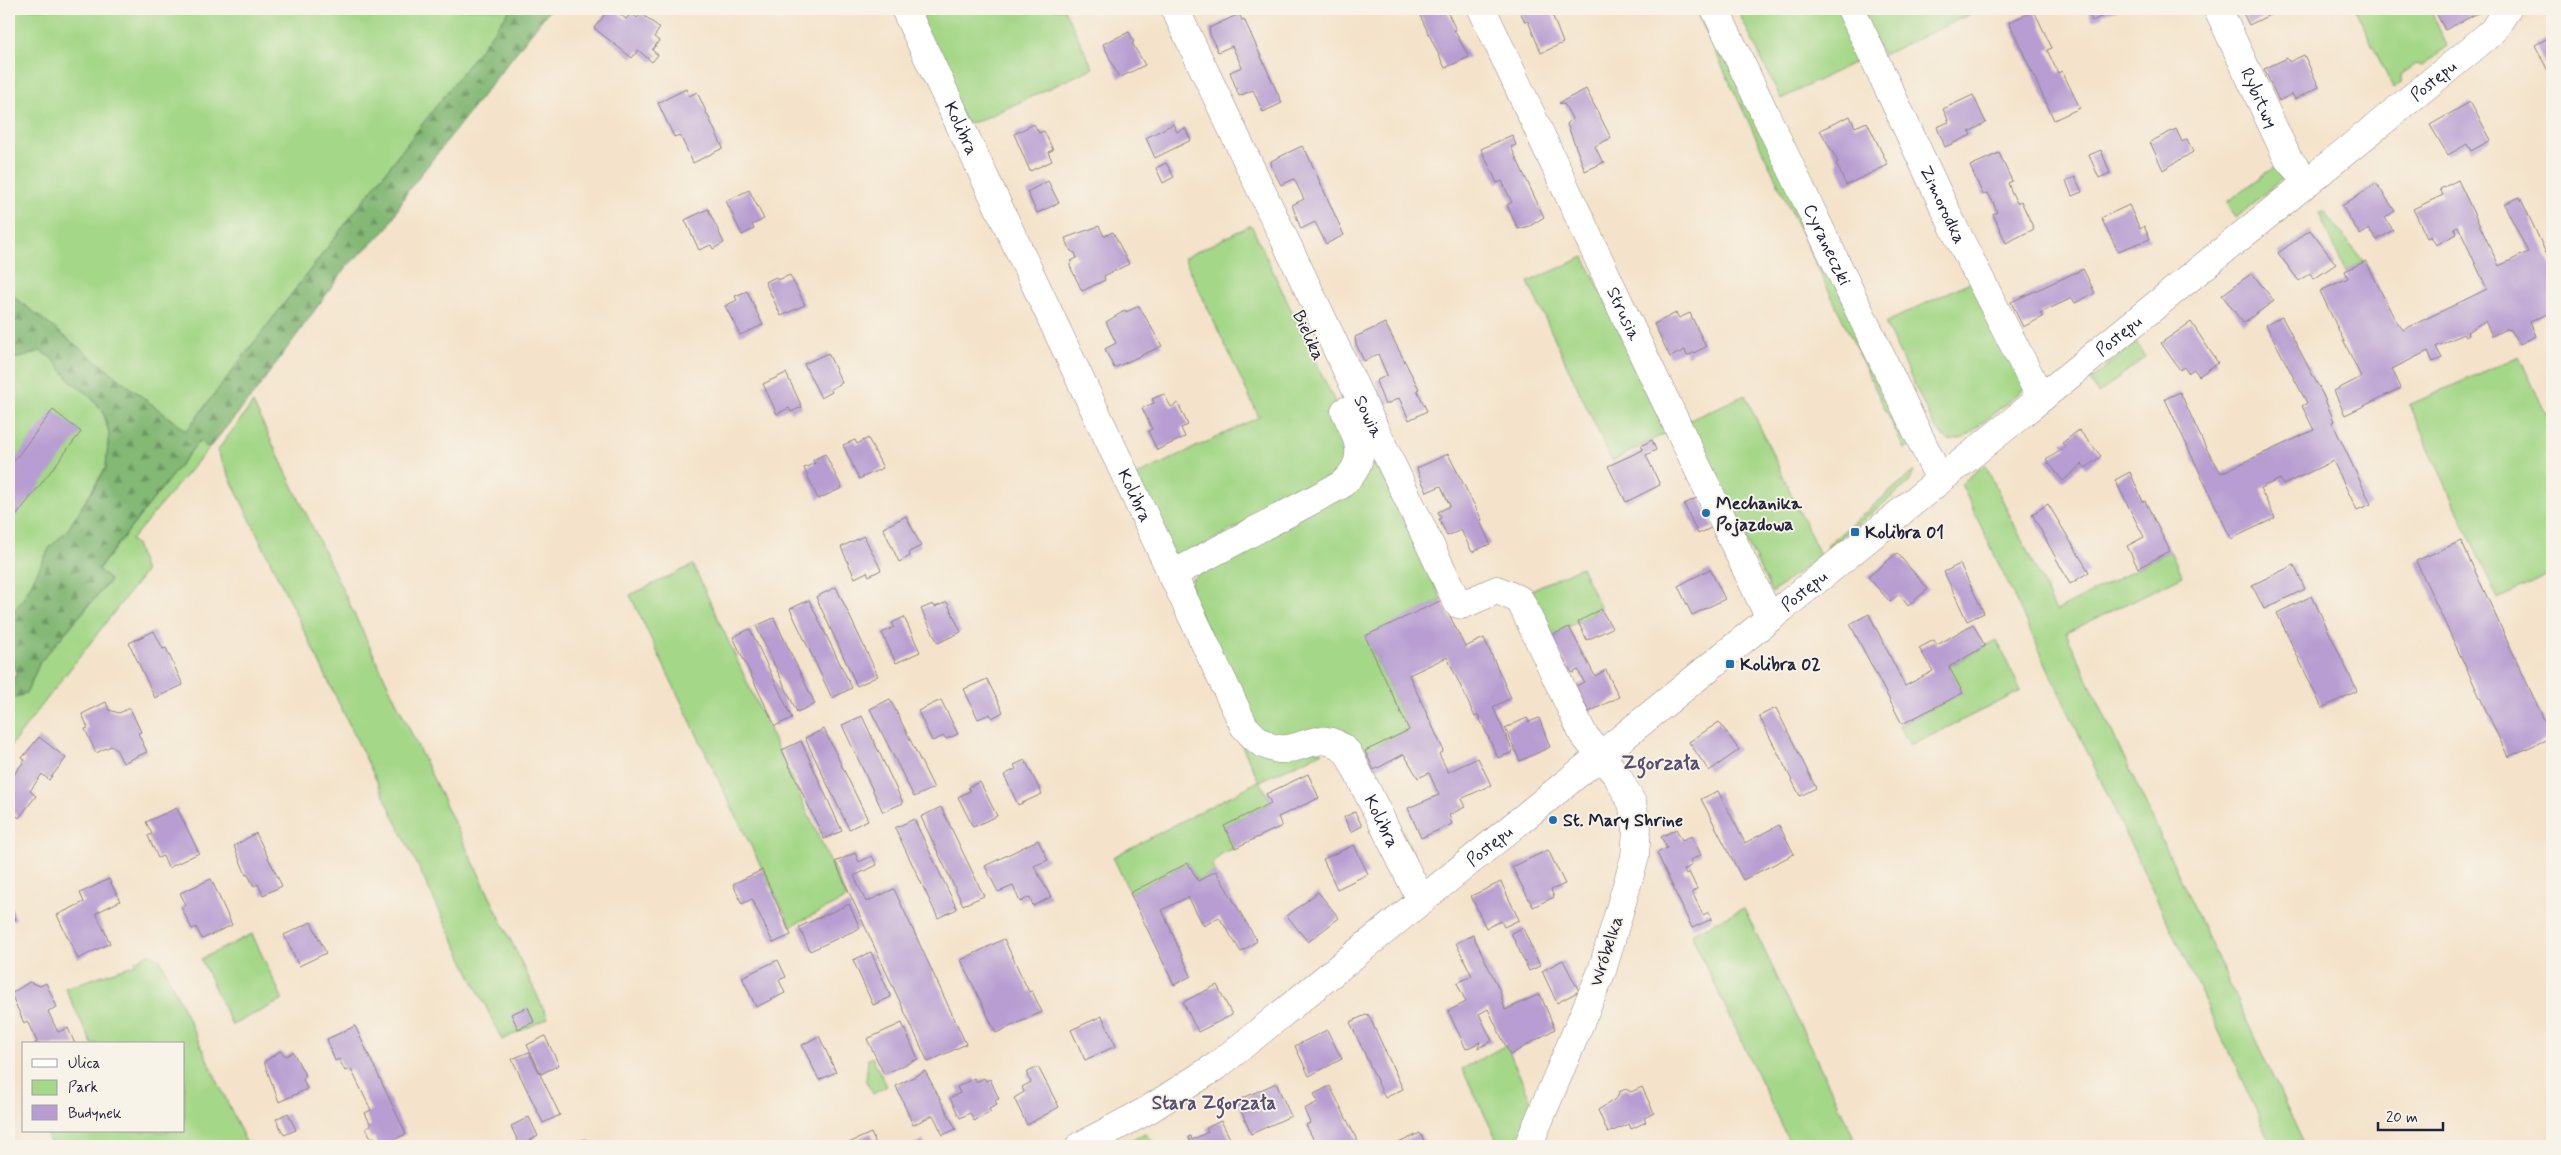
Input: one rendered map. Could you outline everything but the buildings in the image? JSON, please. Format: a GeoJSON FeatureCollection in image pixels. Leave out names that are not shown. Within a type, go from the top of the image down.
{"type":"FeatureCollection","features":[{"type":"Feature","properties":{"kind":"street","name":"Kolibra"},"geometry":{"type":"LineString","coordinates":[[904,9],[1171,576],[1244,726],[1255,738],[1268,747],[1292,748],[1325,739],[1338,743],[1344,748],[1421,900]]}},
{"type":"Feature","properties":{"kind":"street","name":"Bielika"},"geometry":{"type":"LineString","coordinates":[[1155,9],[1360,441],[1360,451],[1354,470],[1341,485],[1171,576]]}},
{"type":"Feature","properties":{"kind":"street","name":"Sowia"},"geometry":{"type":"LineString","coordinates":[[1174,9],[1458,604],[1462,606],[1497,590],[1520,600],[1584,734],[1599,756]]}},
{"type":"Feature","properties":{"kind":"street","name":"Strusia"},"geometry":{"type":"LineString","coordinates":[[1482,9],[1663,396],[1764,606],[1772,616]]}},
{"type":"Feature","properties":{"kind":"street","name":"Cyraneczki"},"geometry":{"type":"LineString","coordinates":[[1715,9],[1940,480]]}},
{"type":"Feature","properties":{"kind":"street","name":"Zimorodka"},"geometry":{"type":"LineString","coordinates":[[1851,9],[1955,230],[2041,398]]}},
{"type":"Feature","properties":{"kind":"street","name":"Rybitwy"},"geometry":{"type":"LineString","coordinates":[[2218,9],[2288,158],[2308,182]]}},
{"type":"Feature","properties":{"kind":"street","name":"Postępu"},"geometry":{"type":"LineString","coordinates":[[1080,1146],[1148,1110],[1218,1065],[2485,38],[2507,9]]}},
{"type":"Feature","properties":{"kind":"street","name":"Wróbelka"},"geometry":{"type":"LineString","coordinates":[[1528,1146],[1602,971],[1635,857],[1637,828],[1632,803],[1618,777],[1599,756]]}},
{"type":"Feature","properties":{"kind":"green space"},"geometry":{"type":"Polygon","coordinates":[[[9,9],[511,9],[186,431],[9,293],[9,9]]]}},
{"type":"Feature","properties":{"kind":"green space"},"geometry":{"type":"Polygon","coordinates":[[[511,9],[550,9],[407,192],[387,229],[347,266],[253,395],[209,448],[199,441],[98,569],[110,580],[40,662],[27,692],[9,702],[9,684],[16,674],[9,653],[10,617],[26,594],[50,547],[67,531],[106,467],[109,433],[103,411],[89,395],[71,381],[52,358],[40,351],[23,357],[9,359],[9,293],[186,431],[511,9]]]}},
{"type":"Feature","properties":{"kind":"green space"},"geometry":{"type":"Polygon","coordinates":[[[932,9],[1064,9],[1093,68],[979,121],[966,123],[914,19],[932,9]]]}},
{"type":"Feature","properties":{"kind":"green space"},"geometry":{"type":"Polygon","coordinates":[[[1695,9],[1706,9],[1912,445],[1904,449],[1695,9]]]}},
{"type":"Feature","properties":{"kind":"green space"},"geometry":{"type":"Polygon","coordinates":[[[1737,9],[1840,9],[1863,58],[1781,99],[1737,9]]]}},
{"type":"Feature","properties":{"kind":"green space"},"geometry":{"type":"Polygon","coordinates":[[[1856,9],[1981,9],[1883,55],[1856,9]]]}},
{"type":"Feature","properties":{"kind":"green space"},"geometry":{"type":"Polygon","coordinates":[[[2355,9],[2430,9],[2447,46],[2422,66],[2415,64],[2401,75],[2401,83],[2393,88],[2355,9]]]}},
{"type":"Feature","properties":{"kind":"green space"},"geometry":{"type":"Polygon","coordinates":[[[2280,163],[2285,176],[2236,218],[2227,202],[2280,163]]]}},
{"type":"Feature","properties":{"kind":"green space"},"geometry":{"type":"Polygon","coordinates":[[[2324,211],[2364,262],[2345,271],[2319,213],[2324,211]]]}},
{"type":"Feature","properties":{"kind":"green space"},"geometry":{"type":"Polygon","coordinates":[[[1251,225],[1341,415],[1351,442],[1340,474],[1176,559],[1133,477],[1259,417],[1184,258],[1251,225]]]}},
{"type":"Feature","properties":{"kind":"green space"},"geometry":{"type":"Polygon","coordinates":[[[1584,257],[1668,432],[1612,461],[1528,282],[1584,257]]]}},
{"type":"Feature","properties":{"kind":"green space"},"geometry":{"type":"Polygon","coordinates":[[[1972,281],[2025,388],[1964,438],[1949,441],[1935,428],[1885,323],[1972,281]]]}},
{"type":"Feature","properties":{"kind":"green space"},"geometry":{"type":"Polygon","coordinates":[[[2136,342],[2145,357],[2098,394],[2090,380],[2136,342]]]}},
{"type":"Feature","properties":{"kind":"green space"},"geometry":{"type":"Polygon","coordinates":[[[40,351],[52,358],[71,381],[89,395],[103,411],[109,433],[106,467],[67,531],[50,547],[26,594],[9,620],[9,359],[23,357],[40,351]]]}},
{"type":"Feature","properties":{"kind":"green space"},"geometry":{"type":"Polygon","coordinates":[[[2519,356],[2552,427],[2552,573],[2498,599],[2409,405],[2519,356]]]}},
{"type":"Feature","properties":{"kind":"green space"},"geometry":{"type":"Polygon","coordinates":[[[1745,395],[1820,555],[1772,593],[1688,421],[1745,395]]]}},
{"type":"Feature","properties":{"kind":"green space"},"geometry":{"type":"Polygon","coordinates":[[[253,403],[548,1018],[502,1040],[217,451],[253,403]]]}},
{"type":"Feature","properties":{"kind":"green space"},"geometry":{"type":"Polygon","coordinates":[[[199,441],[209,448],[131,540],[136,544],[145,572],[9,748],[9,702],[27,692],[40,662],[110,581],[98,570],[199,441]]]}},
{"type":"Feature","properties":{"kind":"green space"},"geometry":{"type":"Polygon","coordinates":[[[1370,448],[1442,600],[1366,637],[1409,730],[1365,751],[1423,874],[1348,737],[1339,731],[1324,729],[1285,740],[1259,731],[1191,596],[1191,580],[1370,448]]]}},
{"type":"Feature","properties":{"kind":"green space"},"geometry":{"type":"Polygon","coordinates":[[[1985,464],[2056,611],[2170,551],[2183,576],[2066,633],[2305,1146],[2273,1146],[1961,484],[1985,464]]]}},
{"type":"Feature","properties":{"kind":"green space"},"geometry":{"type":"Polygon","coordinates":[[[1914,471],[1910,482],[1828,548],[1826,546],[1914,471]]]}},
{"type":"Feature","properties":{"kind":"green space"},"geometry":{"type":"Polygon","coordinates":[[[693,565],[847,898],[791,926],[630,595],[693,565]]]}},
{"type":"Feature","properties":{"kind":"green space"},"geometry":{"type":"Polygon","coordinates":[[[1581,567],[1601,609],[1552,636],[1531,590],[1581,567]]]}},
{"type":"Feature","properties":{"kind":"green space"},"geometry":{"type":"Polygon","coordinates":[[[1997,640],[2021,691],[1910,746],[1899,726],[1962,693],[1949,667],[1997,640]]]}},
{"type":"Feature","properties":{"kind":"green space"},"geometry":{"type":"Polygon","coordinates":[[[1238,738],[1323,752],[1260,781],[1271,803],[1224,826],[1235,848],[1221,854],[1212,866],[1216,871],[1198,881],[1188,863],[1130,893],[1113,857],[1259,781],[1238,738]]]}},
{"type":"Feature","properties":{"kind":"green space"},"geometry":{"type":"Polygon","coordinates":[[[1744,908],[1858,1146],[1791,1146],[1691,934],[1744,908]]]}},
{"type":"Feature","properties":{"kind":"green space"},"geometry":{"type":"Polygon","coordinates":[[[252,934],[283,1000],[232,1025],[201,959],[252,934]]]}},
{"type":"Feature","properties":{"kind":"green space"},"geometry":{"type":"Polygon","coordinates":[[[149,954],[160,959],[248,1146],[52,1146],[45,1132],[185,1132],[185,1042],[91,1042],[65,988],[136,964],[135,961],[149,954]]]}},
{"type":"Feature","properties":{"kind":"green space"},"geometry":{"type":"Polygon","coordinates":[[[1506,1045],[1536,1112],[1523,1146],[1500,1146],[1462,1069],[1506,1045]]]}},
{"type":"Feature","properties":{"kind":"green space"},"geometry":{"type":"Polygon","coordinates":[[[872,1057],[887,1086],[873,1094],[866,1081],[868,1059],[872,1057]]]}},
{"type":"Feature","properties":{"kind":"green space"},"geometry":{"type":"Polygon","coordinates":[[[1145,1133],[1158,1146],[1119,1146],[1145,1133]]]}},
{"type":"Feature","properties":{"kind":"place","name":"Mechanika Pojazdowa"},"geometry":{"type":"Point","coordinates":[1706,513]}},
{"type":"Feature","properties":{"kind":"place","name":"Kolibra 01"},"geometry":{"type":"Point","coordinates":[1855,532]}},
{"type":"Feature","properties":{"kind":"place","name":"Kolibra 02"},"geometry":{"type":"Point","coordinates":[1730,664]}},
{"type":"Feature","properties":{"kind":"place","name":"St. Mary Shrine"},"geometry":{"type":"Point","coordinates":[1553,820]}},
{"type":"Feature","properties":{"kind":"district","name":"Zgorzała"},"geometry":{"type":"Point","coordinates":[1661,762]}},
{"type":"Feature","properties":{"kind":"district","name":"Stara Zgorzała"},"geometry":{"type":"Point","coordinates":[1214,1102]}}]}
